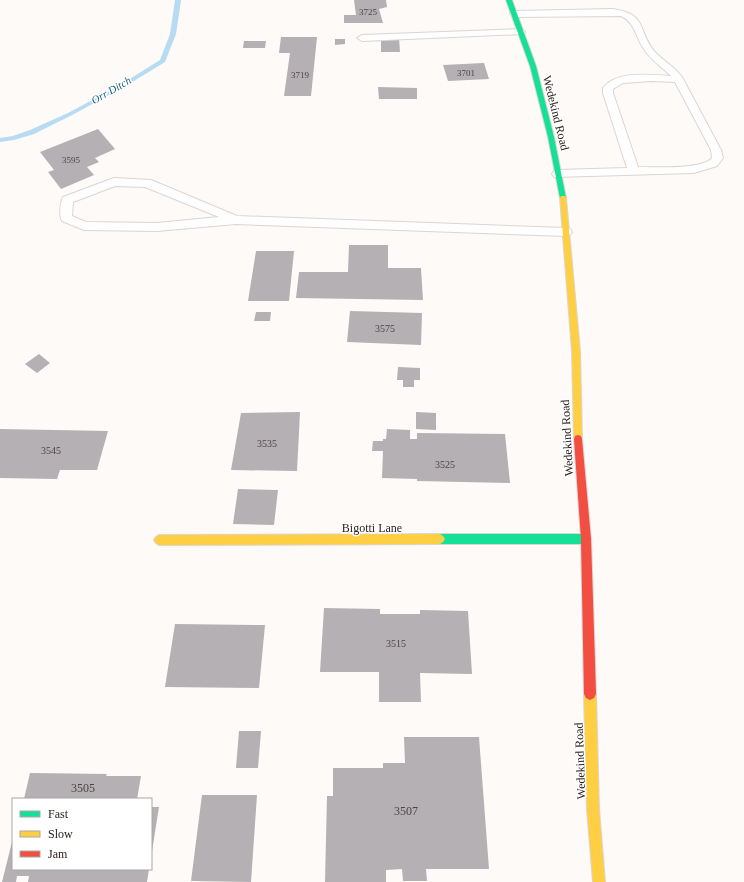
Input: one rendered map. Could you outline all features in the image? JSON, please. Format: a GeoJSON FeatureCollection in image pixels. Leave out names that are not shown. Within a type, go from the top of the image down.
{"type":"FeatureCollection","features":[{"type":"Feature","properties":{"kind":"street","name":"Wedekind Road"},"geometry":{"type":"LineString","coordinates":[[509,0],[533,66],[551,137],[564,205],[576,344],[577,426],[586,539],[593,801],[599,882]]}},
{"type":"Feature","properties":{"kind":"street","name":"Bigotti Lane"},"geometry":{"type":"LineString","coordinates":[[159,540],[586,539]]}},
{"type":"Feature","properties":{"kind":"lane"},"geometry":{"type":"LineString","coordinates":[[514,14],[622,12],[629,15],[634,19],[650,52],[672,70],[678,79],[716,150],[718,158],[714,164],[694,169],[558,174]]}},
{"type":"Feature","properties":{"kind":"lane"},"geometry":{"type":"LineString","coordinates":[[362,38],[520,32]]}},
{"type":"Feature","properties":{"kind":"lane"},"geometry":{"type":"LineString","coordinates":[[634,171],[608,93],[608,88],[616,81],[626,79],[678,79]]}},
{"type":"Feature","properties":{"kind":"lane"},"geometry":{"type":"LineString","coordinates":[[236,220],[147,183],[114,182],[67,200],[66,218],[84,226],[158,227],[236,220],[566,232]]}},
{"type":"Feature","properties":{"kind":"building"},"geometry":{"type":"Polygon","coordinates":[[[354,0],[386,0],[387,7],[379,9],[383,23],[344,23],[344,15],[356,15],[354,0]]]}},
{"type":"Feature","properties":{"kind":"building"},"geometry":{"type":"Polygon","coordinates":[[[281,37],[317,37],[311,96],[284,96],[290,53],[279,53],[281,37]]]}},
{"type":"Feature","properties":{"kind":"building"},"geometry":{"type":"Polygon","coordinates":[[[381,38],[399,38],[400,52],[381,52],[381,38]]]}},
{"type":"Feature","properties":{"kind":"building"},"geometry":{"type":"Polygon","coordinates":[[[335,39],[345,39],[345,44],[335,45],[335,39]]]}},
{"type":"Feature","properties":{"kind":"building"},"geometry":{"type":"Polygon","coordinates":[[[244,41],[266,41],[265,48],[243,48],[244,41]]]}},
{"type":"Feature","properties":{"kind":"building"},"geometry":{"type":"Polygon","coordinates":[[[484,63],[489,79],[448,81],[443,65],[484,63]]]}},
{"type":"Feature","properties":{"kind":"building"},"geometry":{"type":"Polygon","coordinates":[[[378,87],[417,88],[417,99],[379,99],[378,87]]]}},
{"type":"Feature","properties":{"kind":"building"},"geometry":{"type":"Polygon","coordinates":[[[98,129],[115,149],[95,158],[99,162],[87,167],[94,175],[61,189],[48,172],[54,170],[40,152],[98,129]]]}},
{"type":"Feature","properties":{"kind":"building"},"geometry":{"type":"Polygon","coordinates":[[[349,245],[388,245],[388,268],[421,268],[423,300],[296,298],[299,272],[348,272],[349,245]]]}},
{"type":"Feature","properties":{"kind":"building"},"geometry":{"type":"Polygon","coordinates":[[[256,251],[294,251],[289,301],[248,301],[256,251]]]}},
{"type":"Feature","properties":{"kind":"building"},"geometry":{"type":"Polygon","coordinates":[[[350,311],[422,313],[421,345],[347,342],[350,311]]]}},
{"type":"Feature","properties":{"kind":"building"},"geometry":{"type":"Polygon","coordinates":[[[256,312],[271,312],[270,321],[254,321],[256,312]]]}},
{"type":"Feature","properties":{"kind":"building"},"geometry":{"type":"Polygon","coordinates":[[[39,354],[50,363],[37,373],[25,364],[39,354]]]}},
{"type":"Feature","properties":{"kind":"building"},"geometry":{"type":"Polygon","coordinates":[[[398,367],[420,368],[420,380],[414,380],[414,387],[403,387],[403,380],[397,380],[398,367]]]}},
{"type":"Feature","properties":{"kind":"building"},"geometry":{"type":"Polygon","coordinates":[[[300,412],[297,471],[231,470],[241,413],[300,412]]]}},
{"type":"Feature","properties":{"kind":"building"},"geometry":{"type":"Polygon","coordinates":[[[416,412],[436,413],[436,430],[416,429],[416,412]]]}},
{"type":"Feature","properties":{"kind":"building"},"geometry":{"type":"Polygon","coordinates":[[[0,429],[108,431],[97,470],[60,470],[57,479],[0,478],[0,429]]]}},
{"type":"Feature","properties":{"kind":"building"},"geometry":{"type":"Polygon","coordinates":[[[387,429],[410,430],[410,439],[417,439],[417,433],[505,434],[510,483],[417,481],[417,479],[382,478],[383,451],[372,451],[373,441],[383,441],[383,439],[386,439],[387,429]]]}},
{"type":"Feature","properties":{"kind":"building"},"geometry":{"type":"Polygon","coordinates":[[[238,489],[278,490],[274,525],[233,524],[238,489]]]}},
{"type":"Feature","properties":{"kind":"building"},"geometry":{"type":"Polygon","coordinates":[[[324,608],[380,609],[380,614],[420,614],[420,610],[468,611],[472,674],[420,673],[421,702],[379,702],[379,672],[320,672],[324,608]]]}},
{"type":"Feature","properties":{"kind":"building"},"geometry":{"type":"Polygon","coordinates":[[[175,624],[265,625],[259,688],[165,687],[175,624]]]}},
{"type":"Feature","properties":{"kind":"building"},"geometry":{"type":"Polygon","coordinates":[[[239,731],[261,731],[258,768],[236,768],[239,731]]]}},
{"type":"Feature","properties":{"kind":"building"},"geometry":{"type":"Polygon","coordinates":[[[404,737],[479,737],[489,869],[426,869],[427,881],[403,881],[402,869],[386,870],[386,882],[325,882],[327,796],[333,796],[333,768],[383,768],[383,763],[405,763],[404,737]]]}},
{"type":"Feature","properties":{"kind":"building"},"geometry":{"type":"Polygon","coordinates":[[[30,773],[141,776],[137,798],[24,798],[30,773]]]}},
{"type":"Feature","properties":{"kind":"building"},"geometry":{"type":"Polygon","coordinates":[[[202,795],[257,795],[251,882],[191,881],[202,795]]]}},
{"type":"Feature","properties":{"kind":"building"},"geometry":{"type":"Polygon","coordinates":[[[152,807],[159,807],[152,851],[152,807]]]}},
{"type":"Feature","properties":{"kind":"building"},"geometry":{"type":"Polygon","coordinates":[[[12,842],[12,870],[149,870],[147,882],[28,882],[29,876],[17,876],[16,882],[2,882],[12,842]]]}},
{"type":"Feature","properties":{"kind":"waterway","name":"Orr Ditch"},"geometry":{"type":"LineString","coordinates":[[0,140],[14,138],[32,132],[70,114],[122,86],[163,61],[173,34],[178,0]]}},
{"type":"Feature","properties":{"kind":"traffic: fast"},"geometry":{"type":"LineString","coordinates":[[509,0],[533,66],[551,137],[563,198]]}},
{"type":"Feature","properties":{"kind":"traffic: fast"},"geometry":{"type":"LineString","coordinates":[[440,539],[586,539]]}},
{"type":"Feature","properties":{"kind":"traffic: slow"},"geometry":{"type":"LineString","coordinates":[[563,198],[576,351],[578,439]]}},
{"type":"Feature","properties":{"kind":"traffic: slow"},"geometry":{"type":"LineString","coordinates":[[159,540],[440,539]]}},
{"type":"Feature","properties":{"kind":"traffic: slow"},"geometry":{"type":"LineString","coordinates":[[590,694],[593,809],[599,882]]}},
{"type":"Feature","properties":{"kind":"traffic: jam"},"geometry":{"type":"LineString","coordinates":[[578,439],[586,539],[590,694]]}}]}
